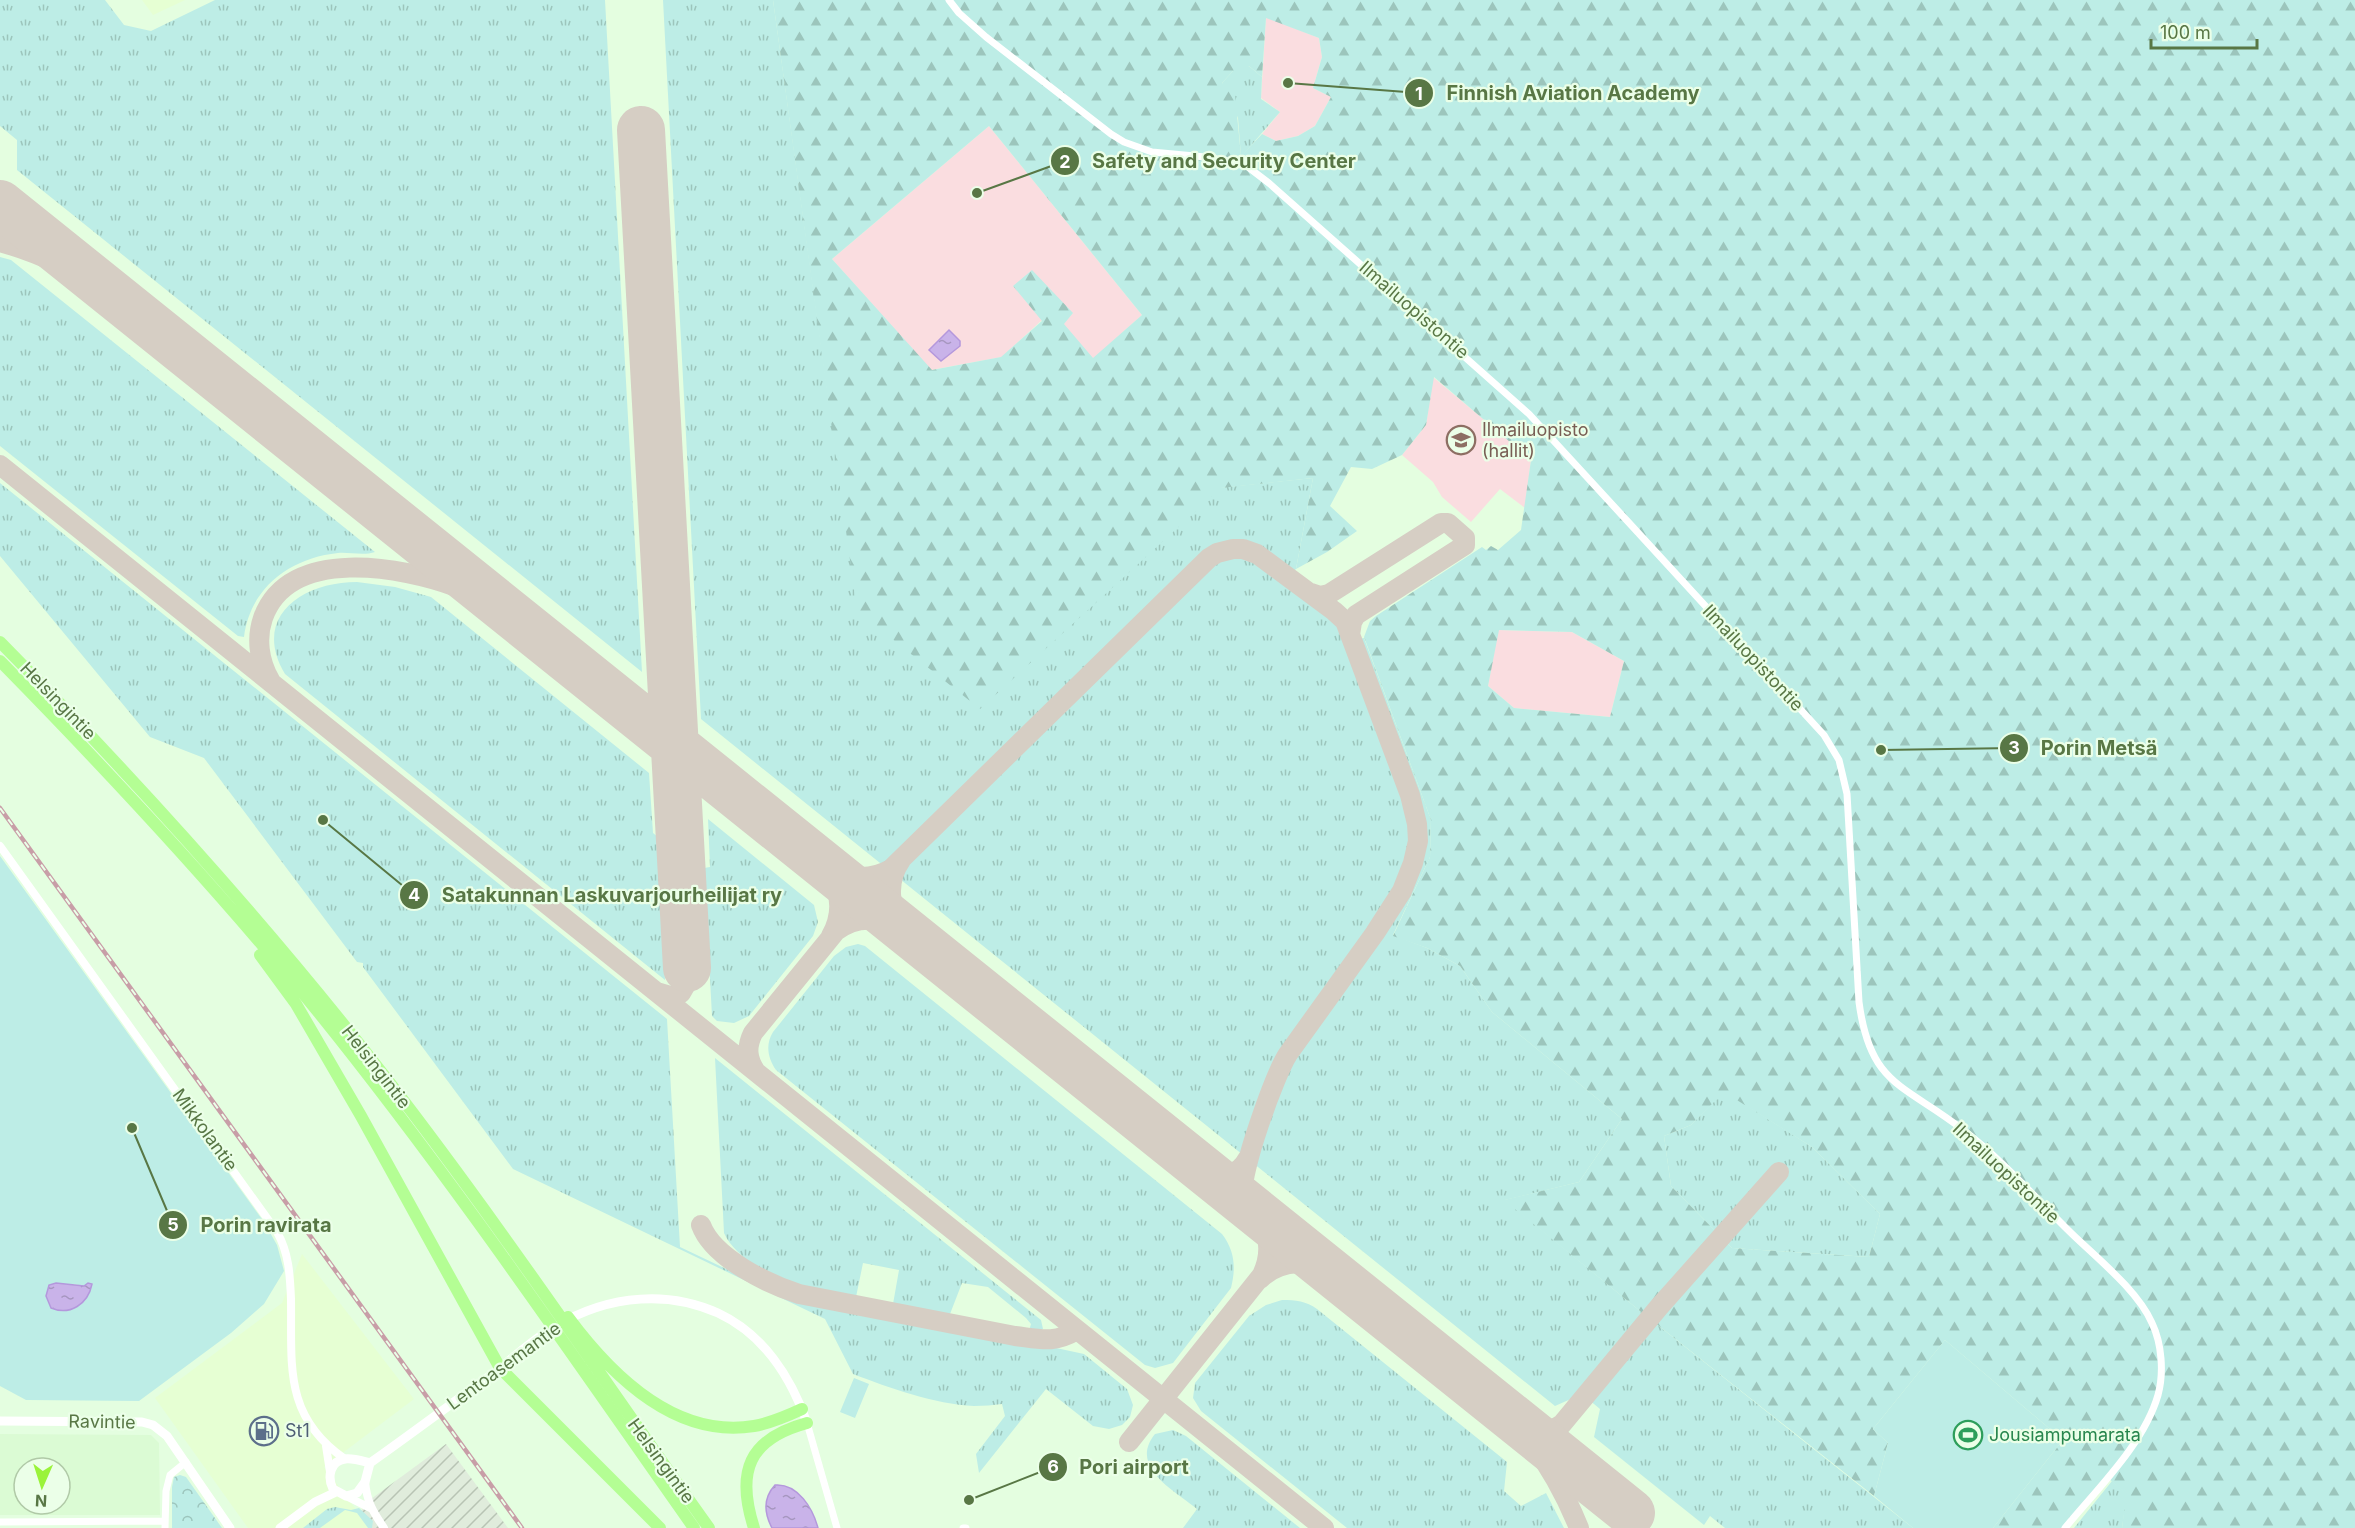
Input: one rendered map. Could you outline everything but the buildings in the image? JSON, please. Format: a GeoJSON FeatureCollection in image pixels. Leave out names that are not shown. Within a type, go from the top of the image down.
{"type":"FeatureCollection","features":[{"type":"Feature","properties":{"kind":"highway","name":"Helsingintie"},"geometry":{"type":"LineString","coordinates":[[0,642],[129,775],[265,928],[387,1080],[497,1230],[548,1305]]}},
{"type":"Feature","properties":{"kind":"highway","name":"Helsingintie"},"geometry":{"type":"LineString","coordinates":[[0,661],[171,841],[255,936],[351,1054],[548,1305],[710,1528]]}},
{"type":"Feature","properties":{"kind":"highway"},"geometry":{"type":"LineString","coordinates":[[171,841],[201,884],[263,958],[296,1004],[361,1116],[500,1368],[660,1528]]}},
{"type":"Feature","properties":{"kind":"highway"},"geometry":{"type":"LineString","coordinates":[[548,1305],[576,1343],[654,1404],[689,1419],[719,1425],[753,1426],[802,1410]]}},
{"type":"Feature","properties":{"kind":"highway","name":"Helsingintie"},"geometry":{"type":"LineString","coordinates":[[576,1343],[694,1528]]}},
{"type":"Feature","properties":{"kind":"highway"},"geometry":{"type":"LineString","coordinates":[[754,1528],[746,1479],[753,1457],[758,1448],[776,1434],[807,1423]]}},
{"type":"Feature","properties":{"kind":"main road","name":"Lentoasemantie"},"geometry":{"type":"LineString","coordinates":[[370,1463],[545,1333],[577,1315],[615,1302],[647,1298],[666,1299],[708,1309],[724,1316],[754,1337],[789,1380],[807,1423]]}},
{"type":"Feature","properties":{"kind":"main road","name":"Ravintie"},"geometry":{"type":"LineString","coordinates":[[0,1421],[149,1423],[167,1436],[230,1528]]}},
{"type":"Feature","properties":{"kind":"main road"},"geometry":{"type":"LineString","coordinates":[[349,1460],[362,1466],[365,1479]]}},
{"type":"Feature","properties":{"kind":"main road"},"geometry":{"type":"LineString","coordinates":[[280,1528],[315,1502],[330,1483],[330,1472],[338,1462],[349,1460],[370,1463],[357,1493],[341,1494],[315,1502]]}},
{"type":"Feature","properties":{"kind":"main road"},"geometry":{"type":"LineString","coordinates":[[330,1483],[341,1494]]}},
{"type":"Feature","properties":{"kind":"street","name":"Ilmailuopistontie"},"geometry":{"type":"LineString","coordinates":[[949,0],[959,13],[986,37],[1111,134],[1140,149],[1152,152],[1205,157],[1244,164],[1265,180],[1530,414],[1824,735],[1839,760],[1847,794],[1859,1002],[1863,1027],[1873,1055],[1881,1068],[1902,1089],[1957,1125],[2006,1167],[2123,1285],[2142,1306],[2153,1324],[2161,1361],[2159,1392],[2155,1406],[2141,1434],[2065,1528]]}},
{"type":"Feature","properties":{"kind":"street","name":"Mikkolantie"},"geometry":{"type":"LineString","coordinates":[[0,846],[278,1232],[285,1248],[289,1268],[292,1369],[295,1393],[302,1411],[326,1446]]}},
{"type":"Feature","properties":{"kind":"street","name":"Lentoasemantie"},"geometry":{"type":"LineString","coordinates":[[807,1423],[837,1528]]}},
{"type":"Feature","properties":{"kind":"street"},"geometry":{"type":"LineString","coordinates":[[326,1446],[349,1460]]}},
{"type":"Feature","properties":{"kind":"street"},"geometry":{"type":"LineString","coordinates":[[326,1446],[330,1472]]}},
{"type":"Feature","properties":{"kind":"street"},"geometry":{"type":"LineString","coordinates":[[0,1522],[49,1525],[165,1525],[166,1491],[170,1475],[186,1462]]}},
{"type":"Feature","properties":{"kind":"street"},"geometry":{"type":"LineString","coordinates":[[365,1479],[370,1508],[384,1528]]}},
{"type":"Feature","properties":{"kind":"street"},"geometry":{"type":"LineString","coordinates":[[341,1494],[370,1508]]}},
{"type":"Feature","properties":{"kind":"shaded area"},"geometry":{"type":"Polygon","coordinates":[[[142,0],[185,0],[153,15],[142,0]]]}},
{"type":"Feature","properties":{"kind":"shaded area"},"geometry":{"type":"Polygon","coordinates":[[[1266,17],[1319,38],[1322,57],[1313,88],[1331,97],[1315,126],[1298,136],[1276,141],[1262,134],[1280,112],[1261,98],[1266,17]]]}},
{"type":"Feature","properties":{"kind":"shaded area"},"geometry":{"type":"Polygon","coordinates":[[[989,126],[1142,315],[1093,359],[1063,324],[1073,313],[1042,320],[1002,357],[931,370],[832,259],[989,126]]]}},
{"type":"Feature","properties":{"kind":"shaded area","name":"Ilmailuopisto (hallit)"},"geometry":{"type":"Polygon","coordinates":[[[1433,377],[1531,459],[1525,508],[1500,489],[1471,522],[1442,497],[1433,482],[1402,455],[1426,425],[1433,377]]]}},
{"type":"Feature","properties":{"kind":"shaded area"},"geometry":{"type":"Polygon","coordinates":[[[1498,630],[1572,632],[1624,661],[1610,717],[1514,708],[1488,686],[1498,630]]]}},
{"type":"Feature","properties":{"kind":"shaded area"},"geometry":{"type":"Polygon","coordinates":[[[302,1254],[414,1399],[324,1467],[370,1528],[248,1528],[155,1398],[282,1303],[302,1254]]]}},
{"type":"Feature","properties":{"kind":"shaded area"},"geometry":{"type":"Polygon","coordinates":[[[0,1434],[151,1435],[159,1443],[160,1515],[72,1515],[72,1456],[12,1456],[12,1515],[0,1515],[0,1434]]]}},
{"type":"Feature","properties":{"kind":"shaded area"},"geometry":{"type":"Polygon","coordinates":[[[446,1444],[508,1528],[370,1528],[359,1513],[371,1499],[446,1444]]]}},
{"type":"Feature","properties":{"kind":"green space"},"geometry":{"type":"Polygon","coordinates":[[[0,0],[105,0],[124,25],[151,31],[215,0],[605,0],[642,672],[17,170],[17,140],[0,126],[0,0]]]}},
{"type":"Feature","properties":{"kind":"green space"},"geometry":{"type":"Polygon","coordinates":[[[663,0],[773,0],[858,611],[1218,488],[1313,478],[1296,569],[1283,581],[1332,617],[1348,641],[1364,638],[1431,820],[1430,857],[1393,935],[1427,948],[1460,966],[1492,1012],[1622,1119],[1579,1182],[1505,1200],[1640,1311],[1913,1528],[1725,1528],[1710,1516],[1704,1525],[1594,1437],[1600,1409],[1582,1394],[1555,1406],[701,719],[663,0]]]}},
{"type":"Feature","properties":{"kind":"green space"},"geometry":{"type":"Polygon","coordinates":[[[773,0],[2355,0],[2355,1528],[2122,1528],[2126,1494],[2107,1477],[2066,1528],[1993,1528],[2063,1440],[1945,1340],[1873,1429],[1888,1443],[1874,1496],[1504,1200],[1579,1182],[1622,1119],[1492,1012],[1460,966],[1427,948],[1393,936],[1430,857],[1431,820],[1364,637],[1370,621],[1376,616],[1482,547],[1486,550],[1491,546],[1498,550],[1521,530],[1531,460],[1434,377],[1426,425],[1402,455],[1372,469],[1351,467],[1330,506],[1357,531],[1327,552],[1296,569],[1313,478],[1221,488],[980,709],[857,611],[773,0]],[[1266,18],[1262,77],[1249,66],[1244,72],[1233,71],[1222,83],[1235,94],[1241,156],[1262,134],[1276,141],[1298,136],[1315,126],[1331,97],[1313,88],[1322,57],[1319,38],[1266,18]],[[989,126],[832,259],[932,370],[1001,357],[1042,321],[1013,286],[1032,270],[1073,313],[1064,324],[1093,358],[1142,315],[989,126]],[[1499,630],[1488,686],[1514,708],[1610,717],[1624,661],[1572,632],[1499,630]],[[1724,1092],[1691,1125],[1664,1136],[1671,1186],[1732,1248],[1869,1257],[1880,1214],[1812,1147],[1724,1092]]]}},
{"type":"Feature","properties":{"kind":"green space"},"geometry":{"type":"Polygon","coordinates":[[[1249,66],[1262,77],[1261,99],[1280,112],[1241,157],[1238,118],[1222,83],[1233,71],[1249,66]]]}},
{"type":"Feature","properties":{"kind":"green space"},"geometry":{"type":"Polygon","coordinates":[[[0,257],[11,260],[375,552],[320,556],[289,569],[275,578],[264,590],[254,604],[244,637],[238,636],[0,446],[0,257]]]}},
{"type":"Feature","properties":{"kind":"green space"},"geometry":{"type":"Polygon","coordinates":[[[0,483],[667,1019],[680,1247],[781,1295],[799,1301],[988,1340],[1033,1343],[1084,1354],[1127,1389],[1133,1405],[1130,1417],[1122,1425],[1109,1429],[1093,1426],[1046,1389],[979,1473],[976,1454],[1005,1416],[1002,1404],[959,1405],[928,1399],[853,1374],[825,1319],[513,1169],[363,967],[363,963],[357,962],[204,758],[150,737],[0,556],[0,483]]]}},
{"type":"Feature","properties":{"kind":"green space"},"geometry":{"type":"Polygon","coordinates":[[[357,582],[395,587],[431,597],[649,773],[653,833],[658,837],[665,980],[285,674],[276,654],[274,636],[278,620],[288,607],[301,596],[318,588],[357,582]]]}},
{"type":"Feature","properties":{"kind":"green space"},"geometry":{"type":"Polygon","coordinates":[[[708,819],[814,905],[818,922],[813,936],[749,1016],[734,1023],[717,1021],[712,1016],[704,868],[710,867],[708,819]]]}},
{"type":"Feature","properties":{"kind":"green space"},"geometry":{"type":"Polygon","coordinates":[[[0,856],[264,1222],[277,1245],[284,1271],[264,1304],[231,1333],[139,1401],[26,1400],[0,1386],[0,856]],[[88,1283],[84,1286],[73,1284],[51,1308],[59,1311],[70,1309],[88,1283]]]}},
{"type":"Feature","properties":{"kind":"green space"},"geometry":{"type":"Polygon","coordinates":[[[858,944],[865,946],[1222,1234],[1232,1253],[1234,1274],[1231,1288],[1173,1363],[1155,1368],[1145,1365],[776,1070],[768,1051],[773,1032],[834,956],[846,947],[858,944]]]}},
{"type":"Feature","properties":{"kind":"green space"},"geometry":{"type":"Polygon","coordinates":[[[715,1058],[1041,1320],[1043,1329],[1038,1333],[1029,1331],[1031,1324],[1026,1318],[988,1287],[962,1283],[950,1314],[893,1304],[899,1270],[863,1263],[856,1297],[792,1283],[777,1278],[749,1262],[733,1247],[724,1233],[715,1058]]]}},
{"type":"Feature","properties":{"kind":"green space"},"geometry":{"type":"Polygon","coordinates":[[[1724,1091],[1812,1147],[1880,1214],[1869,1257],[1732,1248],[1671,1186],[1664,1136],[1691,1125],[1724,1091]]]}},
{"type":"Feature","properties":{"kind":"green space"},"geometry":{"type":"Polygon","coordinates":[[[1282,1300],[1309,1304],[1317,1309],[1507,1462],[1504,1491],[1521,1506],[1546,1493],[1564,1528],[1347,1528],[1201,1411],[1193,1398],[1195,1383],[1249,1316],[1266,1305],[1282,1300]]]}},
{"type":"Feature","properties":{"kind":"green space","name":"Jousiampumarata"},"geometry":{"type":"Polygon","coordinates":[[[1945,1340],[2063,1440],[1993,1528],[1913,1528],[1874,1496],[1888,1443],[1873,1429],[1945,1340]]]}},
{"type":"Feature","properties":{"kind":"green space"},"geometry":{"type":"Polygon","coordinates":[[[854,1378],[869,1384],[855,1418],[840,1412],[854,1378]]]}},
{"type":"Feature","properties":{"kind":"green space"},"geometry":{"type":"Polygon","coordinates":[[[1173,1430],[1186,1436],[1300,1528],[1183,1528],[1197,1509],[1158,1477],[1147,1457],[1148,1446],[1155,1434],[1173,1430]]]}},
{"type":"Feature","properties":{"kind":"green space"},"geometry":{"type":"Polygon","coordinates":[[[180,1475],[186,1477],[222,1528],[172,1528],[172,1487],[174,1477],[180,1475]]]}},
{"type":"Feature","properties":{"kind":"green space"},"geometry":{"type":"Polygon","coordinates":[[[2112,1481],[2127,1494],[2122,1528],[2074,1528],[2112,1481]]]}},
{"type":"Feature","properties":{"kind":"green space"},"geometry":{"type":"Polygon","coordinates":[[[335,1507],[351,1510],[359,1508],[373,1521],[372,1528],[368,1528],[357,1513],[345,1510],[320,1528],[303,1528],[327,1509],[335,1507]]]}},
{"type":"Feature","properties":{"kind":"water"},"geometry":{"type":"Polygon","coordinates":[[[949,330],[960,341],[960,346],[941,361],[929,350],[949,330]]]}},
{"type":"Feature","properties":{"kind":"water"},"geometry":{"type":"Polygon","coordinates":[[[56,1283],[84,1286],[88,1283],[92,1284],[87,1297],[77,1306],[58,1310],[51,1308],[46,1296],[49,1285],[56,1283]]]}},
{"type":"Feature","properties":{"kind":"water"},"geometry":{"type":"Polygon","coordinates":[[[775,1485],[791,1488],[803,1499],[818,1528],[772,1528],[767,1517],[766,1506],[768,1495],[775,1485]]]}},
{"type":"Feature","properties":{"kind":"taxiway"},"geometry":{"type":"LineString","coordinates":[[0,242],[58,264],[112,294]]}},
{"type":"Feature","properties":{"kind":"taxiway"},"geometry":{"type":"LineString","coordinates":[[0,465],[1324,1528]]}},
{"type":"Feature","properties":{"kind":"taxiway"},"geometry":{"type":"LineString","coordinates":[[1311,593],[1320,596],[1329,594],[1441,523],[1448,523],[1465,538],[1465,545],[1356,615],[1352,622],[1350,635]]}},
{"type":"Feature","properties":{"kind":"taxiway"},"geometry":{"type":"LineString","coordinates":[[824,866],[849,876],[858,877],[874,876],[891,869],[1209,558],[1217,553],[1243,549],[1257,554],[1345,621],[1410,795],[1417,824],[1418,841],[1413,863],[1402,891],[1375,933],[1288,1054],[1267,1102],[1252,1146],[1243,1184],[1244,1198],[1261,1221],[1267,1236],[1267,1259],[1262,1275],[1129,1442]]}},
{"type":"Feature","properties":{"kind":"taxiway"},"geometry":{"type":"LineString","coordinates":[[270,680],[263,665],[260,649],[263,618],[277,595],[297,580],[322,571],[350,568],[408,573],[465,590],[487,600],[514,617]]}},
{"type":"Feature","properties":{"kind":"taxiway"},"geometry":{"type":"LineString","coordinates":[[901,860],[893,878],[891,897],[896,915],[907,932]]}},
{"type":"Feature","properties":{"kind":"taxiway"},"geometry":{"type":"LineString","coordinates":[[824,866],[834,883],[839,900],[838,918],[831,936]]}},
{"type":"Feature","properties":{"kind":"taxiway"},"geometry":{"type":"LineString","coordinates":[[756,1072],[748,1053],[753,1033],[836,931],[854,922],[872,920],[890,924],[908,934]]}},
{"type":"Feature","properties":{"kind":"taxiway"},"geometry":{"type":"LineString","coordinates":[[657,992],[674,997],[681,993],[688,981]]}},
{"type":"Feature","properties":{"kind":"taxiway"},"geometry":{"type":"LineString","coordinates":[[1202,1169],[1222,1175],[1234,1173],[1244,1165],[1248,1158]]}},
{"type":"Feature","properties":{"kind":"taxiway"},"geometry":{"type":"LineString","coordinates":[[1520,1425],[1541,1431],[1562,1424],[1659,1307],[1779,1172]]}},
{"type":"Feature","properties":{"kind":"taxiway"},"geometry":{"type":"LineString","coordinates":[[701,1225],[707,1237],[729,1259],[772,1284],[799,1294],[1015,1336],[1054,1339],[1077,1330]]}},
{"type":"Feature","properties":{"kind":"taxiway"},"geometry":{"type":"LineString","coordinates":[[1260,1279],[1278,1267],[1297,1263],[1316,1267],[1335,1277]]}},
{"type":"Feature","properties":{"kind":"taxiway"},"geometry":{"type":"LineString","coordinates":[[1518,1426],[1553,1474],[1579,1528]]}},
{"type":"Feature","properties":{"kind":"runway"},"geometry":{"type":"LineString","coordinates":[[641,130],[687,968]]}},
{"type":"Feature","properties":{"kind":"runway"},"geometry":{"type":"LineString","coordinates":[[0,204],[1631,1513]]}},
{"type":"Feature","properties":{"kind":"railway"},"geometry":{"type":"LineString","coordinates":[[0,808],[522,1528]]}},
{"type":"Feature","properties":{"kind":"place","name":"Finnish Aviation Academy"},"geometry":{"type":"Point","coordinates":[1288,83]}},
{"type":"Feature","properties":{"kind":"place","name":"Safety and Security Center"},"geometry":{"type":"Point","coordinates":[977,193]}},
{"type":"Feature","properties":{"kind":"place","name":"Ilmailuopisto (hallit)"},"geometry":{"type":"Point","coordinates":[1461,440]}},
{"type":"Feature","properties":{"kind":"place","name":"Porin Metsä"},"geometry":{"type":"Point","coordinates":[1881,750]}},
{"type":"Feature","properties":{"kind":"place","name":"Satakunnan Laskuvarjourheilijat ry"},"geometry":{"type":"Point","coordinates":[323,820]}},
{"type":"Feature","properties":{"kind":"place","name":"Porin ravirata"},"geometry":{"type":"Point","coordinates":[132,1128]}},
{"type":"Feature","properties":{"kind":"place","name":"St1"},"geometry":{"type":"Point","coordinates":[264,1431]}},
{"type":"Feature","properties":{"kind":"place","name":"Jousiampumarata"},"geometry":{"type":"Point","coordinates":[1968,1435]}},
{"type":"Feature","properties":{"kind":"place","name":"Pori airport"},"geometry":{"type":"Point","coordinates":[969,1500]}}]}
